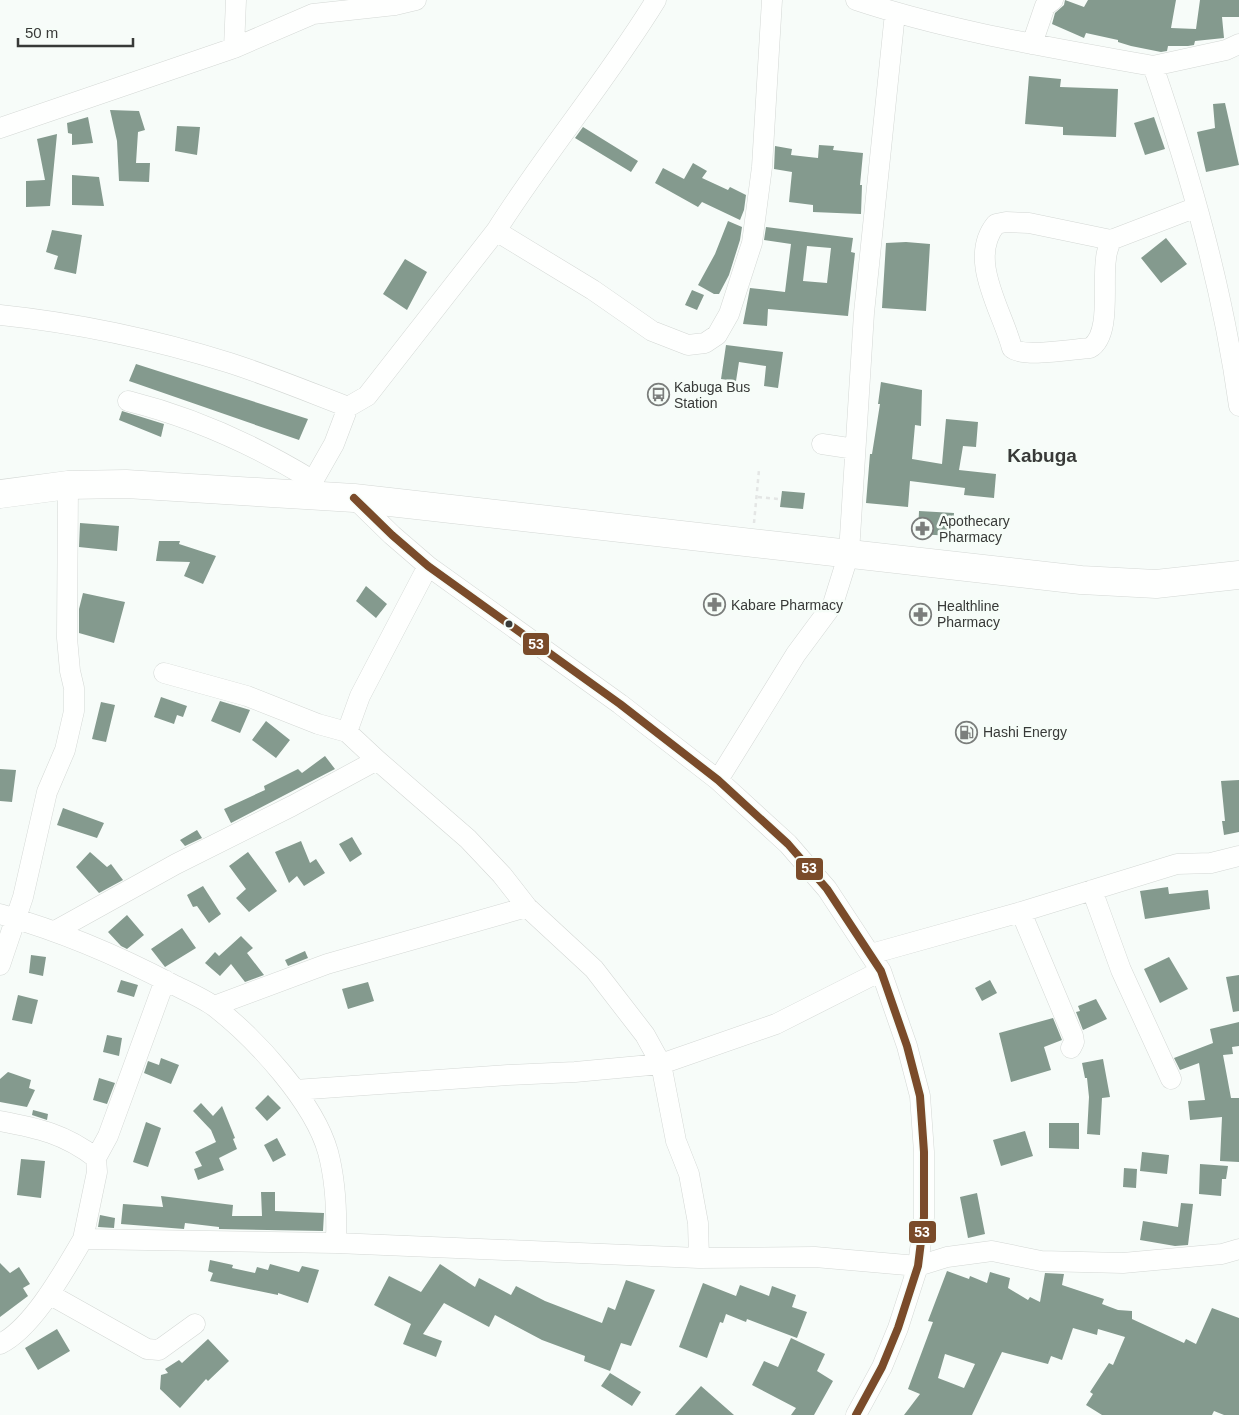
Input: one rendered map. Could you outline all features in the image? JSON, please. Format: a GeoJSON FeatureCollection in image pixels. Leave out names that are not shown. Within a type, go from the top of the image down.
{"type":"FeatureCollection","features":[{"type":"Feature","properties":{"kind":"highway"},"geometry":{"type":"LineString","coordinates":[[0,494],[68,485],[126,484],[309,488],[354,498],[1082,580],[1156,584],[1239,576]]}},
{"type":"Feature","properties":{"kind":"street"},"geometry":{"type":"LineString","coordinates":[[234,48],[236,0]]}},
{"type":"Feature","properties":{"kind":"street"},"geometry":{"type":"LineString","coordinates":[[0,128],[234,48],[313,14],[416,0]]}},
{"type":"Feature","properties":{"kind":"street"},"geometry":{"type":"LineString","coordinates":[[128,401],[175,416],[273,456],[309,488],[334,444],[348,407],[367,396],[432,321],[514,203],[620,57],[656,0]]}},
{"type":"Feature","properties":{"kind":"street"},"geometry":{"type":"LineString","coordinates":[[496,231],[593,290],[652,331],[688,345],[705,343],[717,335],[730,314],[752,243],[762,157],[772,0]]}},
{"type":"Feature","properties":{"kind":"street"},"geometry":{"type":"LineString","coordinates":[[856,0],[895,13],[1032,44],[1153,66],[1226,50],[1239,44]]}},
{"type":"Feature","properties":{"kind":"street"},"geometry":{"type":"LineString","coordinates":[[1032,44],[1045,6],[1053,0]]}},
{"type":"Feature","properties":{"kind":"street"},"geometry":{"type":"LineString","coordinates":[[718,780],[796,654],[832,604],[849,553],[864,313],[895,13]]}},
{"type":"Feature","properties":{"kind":"street"},"geometry":{"type":"LineString","coordinates":[[1153,66],[1216,274],[1228,333],[1239,406]]}},
{"type":"Feature","properties":{"kind":"street"},"geometry":{"type":"LineString","coordinates":[[1111,240],[1106,258],[1102,334],[1098,344],[1090,348],[1027,353],[1012,348],[1000,311],[989,286],[984,255],[985,240],[996,224],[1006,222],[1029,223],[1111,240],[1197,207]]}},
{"type":"Feature","properties":{"kind":"street"},"geometry":{"type":"LineString","coordinates":[[0,315],[54,322],[177,348],[231,364],[348,407]]}},
{"type":"Feature","properties":{"kind":"street"},"geometry":{"type":"LineString","coordinates":[[822,444],[855,449]]}},
{"type":"Feature","properties":{"kind":"street"},"geometry":{"type":"LineString","coordinates":[[0,965],[8,916],[29,873],[40,816],[47,792],[65,750],[75,705],[67,638],[68,485]]}},
{"type":"Feature","properties":{"kind":"street"},"geometry":{"type":"LineString","coordinates":[[354,498],[392,535],[428,566],[605,693],[718,780],[788,844],[827,889],[876,963],[907,1046],[920,1096],[924,1152],[924,1217],[918,1266],[898,1328],[882,1368],[856,1415]]}},
{"type":"Feature","properties":{"kind":"street"},"geometry":{"type":"LineString","coordinates":[[347,732],[360,696],[428,566]]}},
{"type":"Feature","properties":{"kind":"street"},"geometry":{"type":"LineString","coordinates":[[164,673],[247,696],[318,724],[347,732],[468,839],[502,875],[527,906],[594,969],[625,1006],[661,1064],[676,1141],[689,1174],[695,1199],[699,1258]]}},
{"type":"Feature","properties":{"kind":"street"},"geometry":{"type":"LineString","coordinates":[[55,931],[176,864],[292,806],[377,760]]}},
{"type":"Feature","properties":{"kind":"street"},"geometry":{"type":"LineString","coordinates":[[295,1090],[576,1072],[661,1064],[776,1024],[876,963],[1021,912],[1177,864],[1211,863],[1239,856]]}},
{"type":"Feature","properties":{"kind":"street"},"geometry":{"type":"LineString","coordinates":[[1092,890],[1121,970],[1171,1079]]}},
{"type":"Feature","properties":{"kind":"street"},"geometry":{"type":"LineString","coordinates":[[214,1006],[327,964],[527,906]]}},
{"type":"Feature","properties":{"kind":"street"},"geometry":{"type":"LineString","coordinates":[[1021,912],[1073,1036],[1074,1042],[1071,1048]]}},
{"type":"Feature","properties":{"kind":"street"},"geometry":{"type":"LineString","coordinates":[[8,916],[55,931],[102,950],[164,980],[214,1006],[255,1044],[295,1090],[315,1123],[328,1151],[334,1184],[336,1243]]}},
{"type":"Feature","properties":{"kind":"street"},"geometry":{"type":"LineString","coordinates":[[0,1344],[13,1338],[49,1294],[84,1239],[97,1172],[96,1158],[108,1136],[164,980]]}},
{"type":"Feature","properties":{"kind":"street"},"geometry":{"type":"LineString","coordinates":[[0,1121],[43,1130],[69,1139],[96,1158]]}},
{"type":"Feature","properties":{"kind":"street"},"geometry":{"type":"LineString","coordinates":[[84,1239],[336,1243],[699,1258],[814,1257],[918,1266],[948,1257],[992,1251],[1041,1261],[1124,1263],[1222,1254],[1239,1250]]}},
{"type":"Feature","properties":{"kind":"street"},"geometry":{"type":"LineString","coordinates":[[49,1294],[147,1349],[159,1350],[194,1324]]}},
{"type":"Feature","properties":{"kind":"path"},"geometry":{"type":"LineString","coordinates":[[751,542],[758,498],[759,470]]}},
{"type":"Feature","properties":{"kind":"path"},"geometry":{"type":"LineString","coordinates":[[758,498],[778,498]]}},
{"type":"Feature","properties":{"kind":"building"},"geometry":{"type":"Polygon","coordinates":[[[1065,0],[1084,7],[1088,0],[1176,0],[1171,28],[1196,29],[1200,0],[1239,0],[1239,17],[1222,17],[1224,38],[1195,41],[1194,45],[1188,46],[1168,46],[1167,51],[1161,52],[1131,46],[1118,42],[1118,40],[1086,33],[1084,38],[1052,24],[1055,13],[1064,5],[1065,0]]]}},
{"type":"Feature","properties":{"kind":"building"},"geometry":{"type":"Polygon","coordinates":[[[1029,76],[1061,79],[1060,87],[1118,89],[1116,137],[1063,135],[1063,127],[1025,124],[1029,76]]]}},
{"type":"Feature","properties":{"kind":"building"},"geometry":{"type":"Polygon","coordinates":[[[1225,103],[1239,165],[1206,172],[1197,132],[1215,128],[1213,104],[1225,103]]]}},
{"type":"Feature","properties":{"kind":"building"},"geometry":{"type":"Polygon","coordinates":[[[110,110],[139,111],[145,130],[138,132],[136,163],[150,163],[149,182],[119,181],[117,141],[110,110]]]}},
{"type":"Feature","properties":{"kind":"building"},"geometry":{"type":"Polygon","coordinates":[[[88,117],[93,143],[72,145],[72,134],[68,133],[67,123],[88,117]]]}},
{"type":"Feature","properties":{"kind":"building"},"geometry":{"type":"Polygon","coordinates":[[[1154,117],[1165,149],[1145,155],[1134,123],[1154,117]]]}},
{"type":"Feature","properties":{"kind":"building"},"geometry":{"type":"Polygon","coordinates":[[[177,126],[200,127],[197,155],[175,151],[177,126]]]}},
{"type":"Feature","properties":{"kind":"building"},"geometry":{"type":"Polygon","coordinates":[[[583,127],[638,161],[631,172],[575,138],[583,127]]]}},
{"type":"Feature","properties":{"kind":"building"},"geometry":{"type":"Polygon","coordinates":[[[57,134],[50,206],[26,207],[26,181],[45,180],[37,139],[57,134]]]}},
{"type":"Feature","properties":{"kind":"building"},"geometry":{"type":"Polygon","coordinates":[[[819,145],[834,146],[833,150],[863,153],[860,185],[862,185],[861,214],[813,212],[813,205],[789,202],[792,172],[774,169],[775,146],[792,149],[791,155],[818,158],[819,145]]]}},
{"type":"Feature","properties":{"kind":"building"},"geometry":{"type":"Polygon","coordinates":[[[693,163],[707,171],[702,178],[728,190],[730,187],[746,195],[744,210],[740,220],[702,202],[698,207],[655,183],[663,168],[684,179],[693,163]]]}},
{"type":"Feature","properties":{"kind":"building"},"geometry":{"type":"Polygon","coordinates":[[[72,175],[99,177],[104,206],[72,205],[72,175]]]}},
{"type":"Feature","properties":{"kind":"building"},"geometry":{"type":"Polygon","coordinates":[[[728,221],[742,227],[740,240],[729,275],[719,294],[714,294],[698,285],[715,254],[728,221]]]}},
{"type":"Feature","properties":{"kind":"building"},"geometry":{"type":"Polygon","coordinates":[[[766,227],[853,238],[851,252],[855,253],[848,316],[768,309],[767,326],[743,324],[750,288],[785,292],[791,244],[764,240],[766,227]],[[807,246],[803,281],[827,283],[831,248],[807,246]]]}},
{"type":"Feature","properties":{"kind":"building"},"geometry":{"type":"Polygon","coordinates":[[[52,230],[82,235],[76,274],[54,269],[58,256],[46,252],[52,230]]]}},
{"type":"Feature","properties":{"kind":"building"},"geometry":{"type":"Polygon","coordinates":[[[1166,238],[1187,264],[1161,283],[1141,258],[1166,238]]]}},
{"type":"Feature","properties":{"kind":"building"},"geometry":{"type":"Polygon","coordinates":[[[886,243],[930,244],[926,311],[882,308],[886,243]]]}},
{"type":"Feature","properties":{"kind":"building"},"geometry":{"type":"Polygon","coordinates":[[[405,259],[427,272],[407,310],[383,294],[405,259]]]}},
{"type":"Feature","properties":{"kind":"building"},"geometry":{"type":"Polygon","coordinates":[[[692,290],[704,295],[697,310],[685,305],[692,290]]]}},
{"type":"Feature","properties":{"kind":"building"},"geometry":{"type":"Polygon","coordinates":[[[726,345],[783,352],[778,388],[764,386],[766,366],[739,362],[736,381],[721,379],[726,345]]]}},
{"type":"Feature","properties":{"kind":"building"},"geometry":{"type":"Polygon","coordinates":[[[136,364],[308,419],[299,440],[129,381],[136,364]]]}},
{"type":"Feature","properties":{"kind":"building"},"geometry":{"type":"Polygon","coordinates":[[[881,382],[922,390],[921,426],[915,425],[912,459],[942,464],[946,419],[978,422],[976,447],[963,446],[959,470],[996,474],[994,498],[964,495],[965,488],[910,481],[908,507],[866,503],[870,454],[872,454],[880,404],[878,404],[881,382]]]}},
{"type":"Feature","properties":{"kind":"building"},"geometry":{"type":"Polygon","coordinates":[[[122,411],[164,424],[161,437],[119,420],[122,411]]]}},
{"type":"Feature","properties":{"kind":"building"},"geometry":{"type":"Polygon","coordinates":[[[782,491],[805,493],[803,509],[780,507],[782,491]]]}},
{"type":"Feature","properties":{"kind":"building"},"geometry":{"type":"Polygon","coordinates":[[[919,511],[954,513],[952,536],[918,534],[919,511]]]}},
{"type":"Feature","properties":{"kind":"building"},"geometry":{"type":"Polygon","coordinates":[[[80,523],[119,526],[117,551],[79,547],[80,523]]]}},
{"type":"Feature","properties":{"kind":"building"},"geometry":{"type":"Polygon","coordinates":[[[159,541],[180,541],[179,544],[216,556],[203,584],[184,576],[190,562],[156,561],[159,541]]]}},
{"type":"Feature","properties":{"kind":"building"},"geometry":{"type":"Polygon","coordinates":[[[366,586],[387,604],[376,618],[356,601],[366,586]]]}},
{"type":"Feature","properties":{"kind":"building"},"geometry":{"type":"Polygon","coordinates":[[[83,593],[125,602],[114,643],[79,633],[79,609],[83,593]]]}},
{"type":"Feature","properties":{"kind":"building"},"geometry":{"type":"Polygon","coordinates":[[[161,697],[187,706],[183,717],[177,715],[174,724],[154,717],[161,697]]]}},
{"type":"Feature","properties":{"kind":"building"},"geometry":{"type":"Polygon","coordinates":[[[220,701],[250,710],[240,733],[211,721],[220,701]]]}},
{"type":"Feature","properties":{"kind":"building"},"geometry":{"type":"Polygon","coordinates":[[[101,702],[115,705],[106,742],[92,739],[101,702]]]}},
{"type":"Feature","properties":{"kind":"building"},"geometry":{"type":"Polygon","coordinates":[[[266,721],[290,740],[276,758],[252,740],[266,721]]]}},
{"type":"Feature","properties":{"kind":"building"},"geometry":{"type":"Polygon","coordinates":[[[325,756],[335,769],[231,823],[224,809],[265,790],[264,786],[298,769],[302,773],[325,756]]]}},
{"type":"Feature","properties":{"kind":"building"},"geometry":{"type":"Polygon","coordinates":[[[0,769],[16,770],[12,802],[0,801],[0,769]]]}},
{"type":"Feature","properties":{"kind":"building"},"geometry":{"type":"Polygon","coordinates":[[[1239,780],[1239,832],[1224,835],[1222,821],[1225,821],[1221,781],[1239,780]]]}},
{"type":"Feature","properties":{"kind":"building"},"geometry":{"type":"Polygon","coordinates":[[[63,808],[104,823],[97,838],[57,825],[63,808]]]}},
{"type":"Feature","properties":{"kind":"building"},"geometry":{"type":"Polygon","coordinates":[[[197,830],[202,838],[185,846],[180,840],[197,830]]]}},
{"type":"Feature","properties":{"kind":"building"},"geometry":{"type":"Polygon","coordinates":[[[352,837],[362,854],[350,862],[339,844],[352,837]]]}},
{"type":"Feature","properties":{"kind":"building"},"geometry":{"type":"Polygon","coordinates":[[[301,841],[310,863],[316,859],[325,873],[304,886],[297,876],[289,883],[275,852],[301,841]]]}},
{"type":"Feature","properties":{"kind":"building"},"geometry":{"type":"Polygon","coordinates":[[[90,852],[107,867],[111,864],[123,880],[99,893],[76,867],[90,852]]]}},
{"type":"Feature","properties":{"kind":"building"},"geometry":{"type":"Polygon","coordinates":[[[248,852],[277,891],[249,912],[236,898],[246,889],[229,866],[248,852]]]}},
{"type":"Feature","properties":{"kind":"building"},"geometry":{"type":"Polygon","coordinates":[[[203,886],[221,914],[209,923],[197,906],[193,907],[187,895],[203,886]]]}},
{"type":"Feature","properties":{"kind":"building"},"geometry":{"type":"Polygon","coordinates":[[[1168,887],[1169,894],[1208,890],[1210,909],[1145,919],[1140,891],[1168,887]]]}},
{"type":"Feature","properties":{"kind":"building"},"geometry":{"type":"Polygon","coordinates":[[[127,915],[144,935],[127,949],[121,946],[108,932],[127,915]]]}},
{"type":"Feature","properties":{"kind":"building"},"geometry":{"type":"Polygon","coordinates":[[[182,928],[196,948],[165,967],[151,949],[182,928]]]}},
{"type":"Feature","properties":{"kind":"building"},"geometry":{"type":"Polygon","coordinates":[[[241,936],[253,948],[247,953],[264,975],[245,982],[231,964],[220,976],[205,963],[215,952],[219,956],[241,936]]]}},
{"type":"Feature","properties":{"kind":"building"},"geometry":{"type":"Polygon","coordinates":[[[305,951],[308,958],[288,966],[285,960],[305,951]]]}},
{"type":"Feature","properties":{"kind":"building"},"geometry":{"type":"Polygon","coordinates":[[[31,955],[46,957],[43,976],[29,973],[31,955]]]}},
{"type":"Feature","properties":{"kind":"building"},"geometry":{"type":"Polygon","coordinates":[[[1169,957],[1188,989],[1160,1003],[1144,969],[1169,957]]]}},
{"type":"Feature","properties":{"kind":"building"},"geometry":{"type":"Polygon","coordinates":[[[1239,975],[1239,1011],[1233,1012],[1226,977],[1239,975]]]}},
{"type":"Feature","properties":{"kind":"building"},"geometry":{"type":"Polygon","coordinates":[[[121,980],[138,985],[134,997],[117,992],[121,980]]]}},
{"type":"Feature","properties":{"kind":"building"},"geometry":{"type":"Polygon","coordinates":[[[990,980],[997,993],[982,1001],[975,988],[990,980]]]}},
{"type":"Feature","properties":{"kind":"building"},"geometry":{"type":"Polygon","coordinates":[[[368,982],[374,1001],[348,1009],[342,989],[368,982]]]}},
{"type":"Feature","properties":{"kind":"building"},"geometry":{"type":"Polygon","coordinates":[[[18,995],[38,1000],[32,1024],[12,1020],[18,995]]]}},
{"type":"Feature","properties":{"kind":"building"},"geometry":{"type":"Polygon","coordinates":[[[1096,999],[1107,1019],[1083,1030],[1076,1012],[1080,1011],[1078,1006],[1096,999]]]}},
{"type":"Feature","properties":{"kind":"building"},"geometry":{"type":"Polygon","coordinates":[[[1053,1018],[1062,1040],[1044,1047],[1051,1070],[1011,1082],[999,1033],[1053,1018]]]}},
{"type":"Feature","properties":{"kind":"building"},"geometry":{"type":"Polygon","coordinates":[[[1239,1022],[1239,1046],[1232,1047],[1233,1054],[1223,1055],[1231,1098],[1239,1098],[1239,1162],[1220,1161],[1222,1117],[1190,1120],[1188,1101],[1205,1100],[1199,1063],[1180,1070],[1174,1058],[1213,1043],[1210,1029],[1239,1022]]]}},
{"type":"Feature","properties":{"kind":"building"},"geometry":{"type":"Polygon","coordinates":[[[107,1035],[122,1038],[119,1056],[103,1052],[107,1035]]]}},
{"type":"Feature","properties":{"kind":"building"},"geometry":{"type":"Polygon","coordinates":[[[161,1058],[179,1065],[171,1084],[144,1073],[148,1061],[159,1065],[161,1058]]]}},
{"type":"Feature","properties":{"kind":"building"},"geometry":{"type":"Polygon","coordinates":[[[1103,1059],[1110,1097],[1102,1098],[1100,1135],[1087,1134],[1089,1097],[1087,1078],[1085,1078],[1082,1063],[1103,1059]]]}},
{"type":"Feature","properties":{"kind":"building"},"geometry":{"type":"Polygon","coordinates":[[[8,1072],[31,1080],[29,1088],[35,1090],[27,1107],[0,1102],[0,1079],[8,1072]]]}},
{"type":"Feature","properties":{"kind":"building"},"geometry":{"type":"Polygon","coordinates":[[[99,1078],[115,1083],[107,1104],[93,1100],[99,1078]]]}},
{"type":"Feature","properties":{"kind":"building"},"geometry":{"type":"Polygon","coordinates":[[[268,1095],[281,1108],[267,1121],[255,1108],[268,1095]]]}},
{"type":"Feature","properties":{"kind":"building"},"geometry":{"type":"Polygon","coordinates":[[[201,1103],[213,1116],[222,1106],[235,1138],[233,1139],[237,1149],[219,1158],[224,1170],[198,1180],[194,1169],[202,1166],[195,1152],[216,1142],[211,1130],[193,1111],[201,1103]]]}},
{"type":"Feature","properties":{"kind":"building"},"geometry":{"type":"Polygon","coordinates":[[[33,1110],[48,1114],[47,1120],[32,1115],[33,1110]]]}},
{"type":"Feature","properties":{"kind":"building"},"geometry":{"type":"Polygon","coordinates":[[[146,1122],[161,1128],[148,1167],[133,1162],[146,1122]]]}},
{"type":"Feature","properties":{"kind":"building"},"geometry":{"type":"Polygon","coordinates":[[[1049,1123],[1079,1123],[1079,1149],[1049,1148],[1049,1123]]]}},
{"type":"Feature","properties":{"kind":"building"},"geometry":{"type":"Polygon","coordinates":[[[1025,1131],[1033,1156],[1001,1166],[993,1140],[1025,1131]]]}},
{"type":"Feature","properties":{"kind":"building"},"geometry":{"type":"Polygon","coordinates":[[[277,1138],[286,1155],[273,1162],[264,1145],[277,1138]]]}},
{"type":"Feature","properties":{"kind":"building"},"geometry":{"type":"Polygon","coordinates":[[[1142,1152],[1169,1155],[1167,1174],[1140,1171],[1142,1152]]]}},
{"type":"Feature","properties":{"kind":"building"},"geometry":{"type":"Polygon","coordinates":[[[21,1159],[45,1161],[41,1198],[17,1195],[21,1159]]]}},
{"type":"Feature","properties":{"kind":"building"},"geometry":{"type":"Polygon","coordinates":[[[1200,1164],[1228,1166],[1226,1179],[1222,1179],[1221,1196],[1199,1194],[1200,1164]]]}},
{"type":"Feature","properties":{"kind":"building"},"geometry":{"type":"Polygon","coordinates":[[[1124,1168],[1137,1169],[1136,1188],[1123,1187],[1124,1168]]]}},
{"type":"Feature","properties":{"kind":"building"},"geometry":{"type":"Polygon","coordinates":[[[261,1192],[275,1192],[275,1211],[324,1213],[323,1231],[219,1229],[219,1227],[185,1223],[184,1229],[121,1224],[123,1204],[163,1207],[161,1196],[233,1205],[232,1216],[262,1216],[261,1192]]]}},
{"type":"Feature","properties":{"kind":"building"},"geometry":{"type":"Polygon","coordinates":[[[977,1193],[985,1234],[968,1238],[960,1197],[977,1193]]]}},
{"type":"Feature","properties":{"kind":"building"},"geometry":{"type":"Polygon","coordinates":[[[1181,1203],[1193,1204],[1188,1245],[1175,1246],[1140,1240],[1143,1221],[1178,1227],[1181,1203]]]}},
{"type":"Feature","properties":{"kind":"building"},"geometry":{"type":"Polygon","coordinates":[[[100,1215],[115,1218],[114,1228],[98,1227],[100,1215]]]}},
{"type":"Feature","properties":{"kind":"building"},"geometry":{"type":"Polygon","coordinates":[[[210,1260],[233,1265],[232,1268],[255,1273],[257,1267],[268,1270],[270,1264],[299,1272],[302,1266],[319,1270],[308,1303],[278,1293],[278,1295],[210,1281],[213,1273],[208,1271],[210,1260]]]}},
{"type":"Feature","properties":{"kind":"building"},"geometry":{"type":"Polygon","coordinates":[[[0,1263],[10,1273],[19,1267],[30,1284],[23,1288],[28,1296],[0,1317],[0,1263]]]}},
{"type":"Feature","properties":{"kind":"building"},"geometry":{"type":"Polygon","coordinates":[[[440,1264],[475,1287],[479,1278],[511,1295],[516,1286],[545,1301],[602,1323],[608,1307],[615,1310],[626,1280],[655,1290],[631,1346],[621,1343],[610,1371],[584,1361],[585,1356],[542,1340],[495,1315],[489,1327],[444,1303],[423,1334],[442,1341],[436,1357],[403,1344],[411,1324],[374,1305],[389,1276],[421,1292],[440,1264]]]}},
{"type":"Feature","properties":{"kind":"building"},"geometry":{"type":"Polygon","coordinates":[[[947,1271],[969,1279],[970,1276],[987,1283],[990,1272],[1010,1278],[1008,1288],[1028,1300],[1030,1297],[1040,1302],[1045,1273],[1064,1274],[1062,1285],[1104,1299],[1102,1304],[1118,1310],[1132,1311],[1132,1319],[1184,1343],[1186,1339],[1196,1344],[1212,1308],[1239,1318],[1239,1415],[1224,1415],[1214,1411],[1212,1415],[1102,1415],[1086,1405],[1093,1394],[1090,1392],[1109,1363],[1113,1365],[1125,1337],[1098,1329],[1097,1335],[1073,1328],[1062,1360],[1051,1356],[1048,1364],[1002,1352],[972,1415],[904,1415],[920,1394],[908,1389],[933,1322],[928,1321],[947,1271]],[[945,1354],[938,1378],[964,1388],[975,1364],[945,1354]]]}},
{"type":"Feature","properties":{"kind":"building"},"geometry":{"type":"Polygon","coordinates":[[[703,1283],[736,1296],[740,1285],[769,1296],[772,1286],[796,1295],[792,1307],[807,1312],[797,1338],[747,1319],[746,1322],[726,1314],[723,1323],[720,1322],[707,1358],[679,1347],[703,1283]]]}},
{"type":"Feature","properties":{"kind":"building"},"geometry":{"type":"Polygon","coordinates":[[[57,1329],[70,1351],[38,1370],[25,1348],[57,1329]]]}},
{"type":"Feature","properties":{"kind":"building"},"geometry":{"type":"Polygon","coordinates":[[[791,1338],[825,1354],[817,1371],[833,1381],[814,1415],[791,1415],[796,1408],[752,1385],[764,1361],[778,1367],[791,1338]]]}},
{"type":"Feature","properties":{"kind":"building"},"geometry":{"type":"Polygon","coordinates":[[[208,1339],[229,1361],[208,1381],[206,1379],[180,1408],[160,1389],[161,1375],[168,1373],[165,1369],[179,1360],[182,1363],[208,1339]]]}},
{"type":"Feature","properties":{"kind":"building"},"geometry":{"type":"Polygon","coordinates":[[[610,1373],[641,1392],[632,1406],[601,1386],[610,1373]]]}},
{"type":"Feature","properties":{"kind":"building"},"geometry":{"type":"Polygon","coordinates":[[[701,1386],[734,1415],[675,1415],[701,1386]]]}},
{"type":"Feature","properties":{"kind":"transit line","name":"53"},"geometry":{"type":"LineString","coordinates":[[354,498],[392,535],[428,566],[620,704],[718,780],[788,844],[827,889],[881,971],[907,1046],[920,1096],[924,1152],[924,1217],[918,1266],[898,1328],[882,1367],[856,1415]]}},
{"type":"Feature","properties":{"kind":"place","name":"Kabuga Bus Station"},"geometry":{"type":"Point","coordinates":[658,395]}},
{"type":"Feature","properties":{"kind":"place","name":"Apothecary Pharmacy"},"geometry":{"type":"Point","coordinates":[923,529]}},
{"type":"Feature","properties":{"kind":"place","name":"Kabare Pharmacy"},"geometry":{"type":"Point","coordinates":[715,605]}},
{"type":"Feature","properties":{"kind":"place","name":"Healthline Pharmacy"},"geometry":{"type":"Point","coordinates":[921,614]}},
{"type":"Feature","properties":{"kind":"place","name":"Hashi Energy"},"geometry":{"type":"Point","coordinates":[967,732]}},
{"type":"Feature","properties":{"kind":"district","name":"Kabuga"},"geometry":{"type":"Point","coordinates":[1042,455]}}]}
